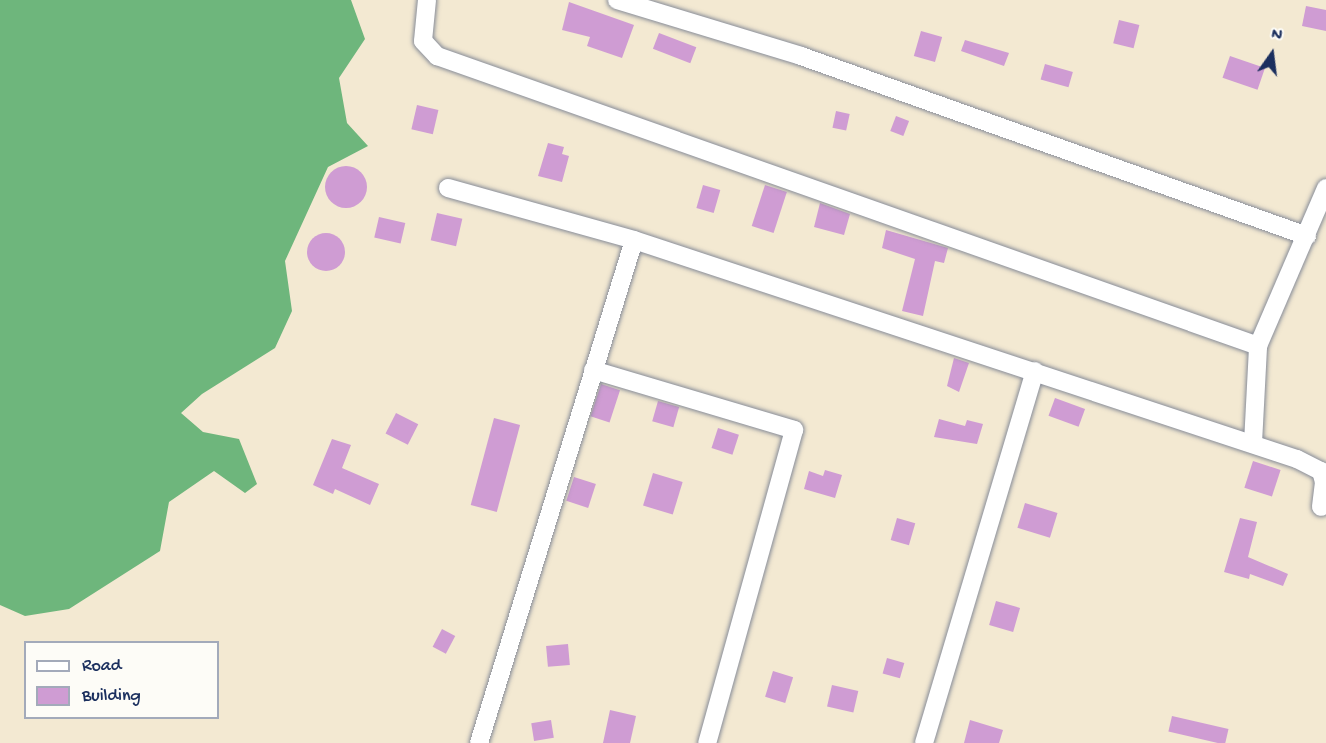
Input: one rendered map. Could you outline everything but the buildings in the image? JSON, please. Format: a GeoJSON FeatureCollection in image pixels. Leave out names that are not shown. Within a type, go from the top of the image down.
{"type":"FeatureCollection","features":[{"type":"Feature","properties":{"kind":"street"},"geometry":{"type":"LineString","coordinates":[[427,0],[423,41],[437,56],[1258,346]]}},
{"type":"Feature","properties":{"kind":"street"},"geometry":{"type":"LineString","coordinates":[[618,0],[801,56],[1307,236]]}},
{"type":"Feature","properties":{"kind":"street"},"geometry":{"type":"LineString","coordinates":[[448,188],[634,240],[1253,443],[1321,471],[1324,482],[1321,507]]}},
{"type":"Feature","properties":{"kind":"street"},"geometry":{"type":"LineString","coordinates":[[1253,443],[1258,346],[1326,188]]}},
{"type":"Feature","properties":{"kind":"street"},"geometry":{"type":"LineString","coordinates":[[479,743],[634,240]]}},
{"type":"Feature","properties":{"kind":"street"},"geometry":{"type":"LineString","coordinates":[[593,370],[794,430],[707,743]]}},
{"type":"Feature","properties":{"kind":"street"},"geometry":{"type":"LineString","coordinates":[[924,743],[1035,371]]}},
{"type":"Feature","properties":{"kind":"green space"},"geometry":{"type":"Polygon","coordinates":[[[0,0],[351,0],[365,39],[339,78],[347,123],[368,146],[328,167],[285,261],[292,311],[275,348],[202,394],[181,413],[203,432],[239,439],[257,484],[245,493],[214,471],[169,502],[160,551],[69,609],[25,616],[0,605],[0,0]]]}}]}
